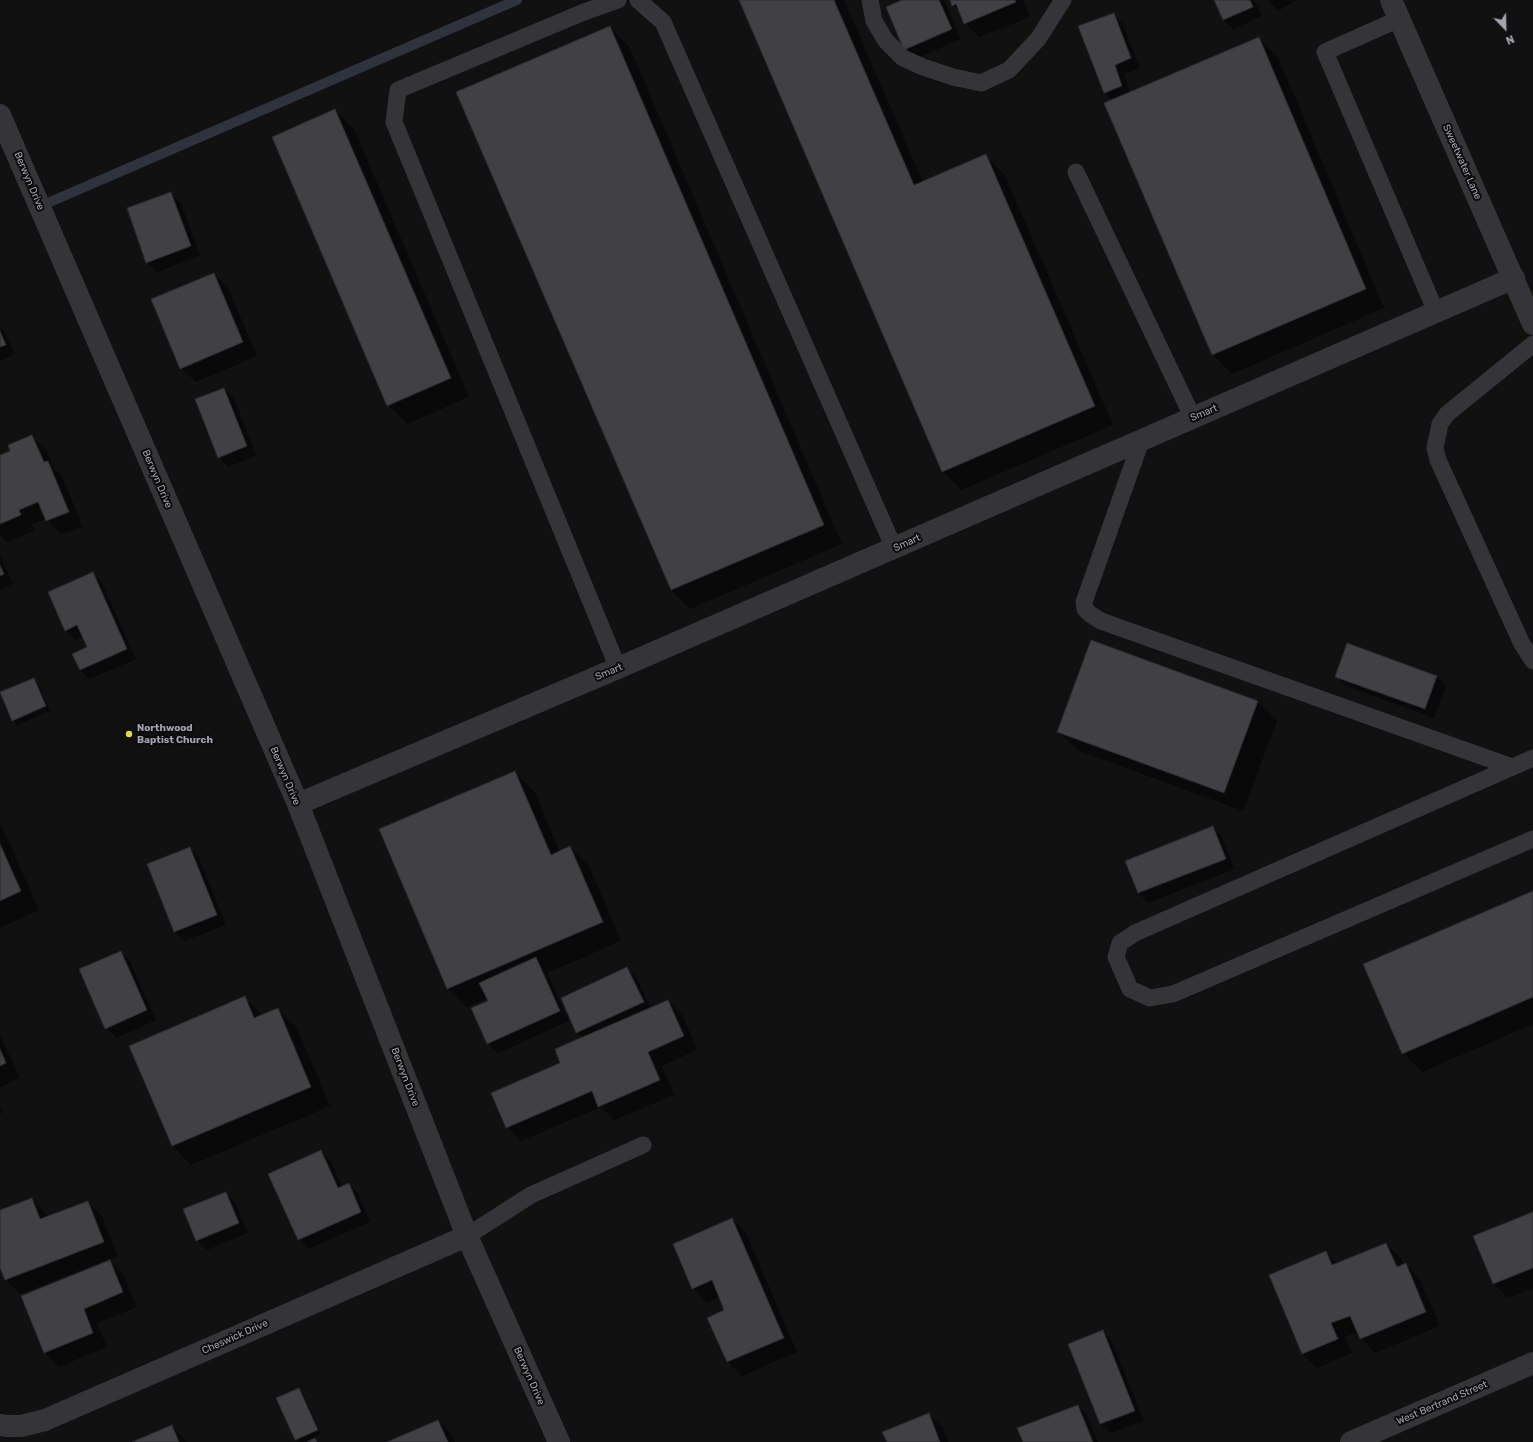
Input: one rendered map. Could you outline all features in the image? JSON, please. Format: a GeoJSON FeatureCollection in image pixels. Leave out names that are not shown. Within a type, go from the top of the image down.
{"type":"FeatureCollection","features":[{"type":"Feature","properties":{"kind":"street","name":"Sweetwater Lane"},"geometry":{"type":"LineString","coordinates":[[1395,10],[1533,324]]}},
{"type":"Feature","properties":{"kind":"street","name":"Berwyn Drive"},"geometry":{"type":"LineString","coordinates":[[0,115],[298,804],[467,1236],[559,1442]]}},
{"type":"Feature","properties":{"kind":"street","name":"Smart"},"geometry":{"type":"LineString","coordinates":[[298,804],[618,668],[1514,278]]}},
{"type":"Feature","properties":{"kind":"street","name":"Cheswick Drive"},"geometry":{"type":"LineString","coordinates":[[0,1425],[21,1426],[45,1420],[467,1236]]}},
{"type":"Feature","properties":{"kind":"street","name":"West Bertrand Street"},"geometry":{"type":"LineString","coordinates":[[1351,1442],[1533,1363]]}},
{"type":"Feature","properties":{"kind":"lane"},"geometry":{"type":"LineString","coordinates":[[618,0],[584,12],[398,90],[394,122],[618,668]]}},
{"type":"Feature","properties":{"kind":"lane"},"geometry":{"type":"LineString","coordinates":[[638,0],[663,22],[894,548]]}},
{"type":"Feature","properties":{"kind":"lane"},"geometry":{"type":"LineString","coordinates":[[870,0],[874,21],[886,41],[903,58],[923,67],[953,77],[981,83],[1009,70],[1038,38],[1063,0]]}},
{"type":"Feature","properties":{"kind":"lane"},"geometry":{"type":"LineString","coordinates":[[1395,10],[1325,52],[1436,312]]}},
{"type":"Feature","properties":{"kind":"lane"},"geometry":{"type":"LineString","coordinates":[[1076,172],[1193,418]]}},
{"type":"Feature","properties":{"kind":"lane"},"geometry":{"type":"LineString","coordinates":[[1533,344],[1447,414],[1440,424],[1435,448],[1438,460],[1518,637],[1533,661]]}},
{"type":"Feature","properties":{"kind":"lane"},"geometry":{"type":"LineString","coordinates":[[1141,440],[1084,602],[1085,609],[1090,614],[1101,621],[1512,767]]}},
{"type":"Feature","properties":{"kind":"lane"},"geometry":{"type":"LineString","coordinates":[[1533,758],[1135,933],[1120,943],[1116,957],[1130,989],[1150,998],[1173,994],[1533,838]]}},
{"type":"Feature","properties":{"kind":"lane"},"geometry":{"type":"LineString","coordinates":[[467,1236],[531,1195],[643,1145]]}},
{"type":"Feature","properties":{"kind":"building"},"geometry":{"type":"Polygon","coordinates":[[[739,0],[834,0],[914,185],[986,154],[1095,406],[942,472],[739,0]]]}},
{"type":"Feature","properties":{"kind":"building"},"geometry":{"type":"Polygon","coordinates":[[[902,0],[939,0],[952,29],[904,50],[886,7],[902,0]]]}},
{"type":"Feature","properties":{"kind":"building"},"geometry":{"type":"Polygon","coordinates":[[[950,0],[1015,0],[1016,2],[964,24],[956,4],[952,6],[950,0]]]}},
{"type":"Feature","properties":{"kind":"building"},"geometry":{"type":"Polygon","coordinates":[[[1214,0],[1250,0],[1253,7],[1223,20],[1214,0]]]}},
{"type":"Feature","properties":{"kind":"building"},"geometry":{"type":"Polygon","coordinates":[[[1114,13],[1131,58],[1115,65],[1122,86],[1104,93],[1078,26],[1114,13]]]}},
{"type":"Feature","properties":{"kind":"building"},"geometry":{"type":"Polygon","coordinates":[[[610,26],[824,525],[671,590],[456,92],[610,26]]]}},
{"type":"Feature","properties":{"kind":"building"},"geometry":{"type":"Polygon","coordinates":[[[1259,37],[1366,289],[1212,355],[1104,103],[1259,37]]]}},
{"type":"Feature","properties":{"kind":"building"},"geometry":{"type":"Polygon","coordinates":[[[335,109],[451,378],[387,406],[272,137],[335,109]]]}},
{"type":"Feature","properties":{"kind":"building"},"geometry":{"type":"Polygon","coordinates":[[[171,192],[191,246],[146,263],[127,208],[171,192]]]}},
{"type":"Feature","properties":{"kind":"building"},"geometry":{"type":"Polygon","coordinates":[[[214,273],[243,342],[180,369],[151,299],[214,273]]]}},
{"type":"Feature","properties":{"kind":"building"},"geometry":{"type":"Polygon","coordinates":[[[0,331],[6,345],[0,347],[0,331]]]}},
{"type":"Feature","properties":{"kind":"building"},"geometry":{"type":"Polygon","coordinates":[[[224,388],[247,446],[218,458],[195,399],[224,388]]]}},
{"type":"Feature","properties":{"kind":"building"},"geometry":{"type":"Polygon","coordinates":[[[32,435],[44,462],[48,461],[69,512],[46,521],[38,502],[19,510],[21,515],[0,524],[0,455],[10,451],[8,445],[32,435]]]}},
{"type":"Feature","properties":{"kind":"building"},"geometry":{"type":"Polygon","coordinates":[[[0,565],[4,574],[0,576],[0,565]]]}},
{"type":"Feature","properties":{"kind":"building"},"geometry":{"type":"Polygon","coordinates":[[[93,572],[127,649],[80,670],[72,654],[87,647],[77,625],[65,631],[48,592],[93,572]]]}},
{"type":"Feature","properties":{"kind":"building"},"geometry":{"type":"Polygon","coordinates":[[[1091,640],[1258,701],[1224,793],[1057,732],[1091,640]]]}},
{"type":"Feature","properties":{"kind":"building"},"geometry":{"type":"Polygon","coordinates":[[[1347,643],[1437,676],[1425,709],[1335,677],[1347,643]]]}},
{"type":"Feature","properties":{"kind":"building"},"geometry":{"type":"Polygon","coordinates":[[[34,678],[46,706],[12,721],[0,692],[34,678]]]}},
{"type":"Feature","properties":{"kind":"building"},"geometry":{"type":"Polygon","coordinates":[[[515,771],[551,855],[570,846],[603,922],[447,989],[379,829],[515,771]]]}},
{"type":"Feature","properties":{"kind":"building"},"geometry":{"type":"Polygon","coordinates":[[[1213,826],[1226,859],[1138,893],[1125,861],[1213,826]]]}},
{"type":"Feature","properties":{"kind":"building"},"geometry":{"type":"Polygon","coordinates":[[[0,844],[21,891],[0,901],[0,844]]]}},
{"type":"Feature","properties":{"kind":"building"},"geometry":{"type":"Polygon","coordinates":[[[190,847],[217,915],[174,932],[147,864],[190,847]]]}},
{"type":"Feature","properties":{"kind":"building"},"geometry":{"type":"Polygon","coordinates":[[[1533,891],[1533,997],[1402,1054],[1363,964],[1533,891]]]}},
{"type":"Feature","properties":{"kind":"building"},"geometry":{"type":"Polygon","coordinates":[[[121,951],[147,1010],[105,1029],[79,969],[121,951]]]}},
{"type":"Feature","properties":{"kind":"building"},"geometry":{"type":"Polygon","coordinates":[[[536,957],[560,1011],[487,1044],[471,1008],[488,1001],[479,983],[536,957]]]}},
{"type":"Feature","properties":{"kind":"building"},"geometry":{"type":"Polygon","coordinates":[[[627,967],[644,1002],[576,1033],[561,998],[627,967]]]}},
{"type":"Feature","properties":{"kind":"building"},"geometry":{"type":"Polygon","coordinates":[[[245,996],[254,1018],[278,1008],[311,1087],[172,1146],[129,1046],[245,996]]]}},
{"type":"Feature","properties":{"kind":"building"},"geometry":{"type":"Polygon","coordinates":[[[668,1000],[684,1036],[648,1052],[660,1080],[598,1107],[592,1091],[506,1128],[491,1093],[560,1063],[555,1049],[668,1000]]]}},
{"type":"Feature","properties":{"kind":"building"},"geometry":{"type":"Polygon","coordinates":[[[0,1049],[6,1063],[0,1066],[0,1049]]]}},
{"type":"Feature","properties":{"kind":"building"},"geometry":{"type":"Polygon","coordinates":[[[321,1150],[338,1188],[349,1183],[361,1212],[298,1240],[268,1174],[321,1150]]]}},
{"type":"Feature","properties":{"kind":"building"},"geometry":{"type":"Polygon","coordinates":[[[226,1192],[239,1223],[196,1241],[183,1209],[226,1192]]]}},
{"type":"Feature","properties":{"kind":"building"},"geometry":{"type":"Polygon","coordinates":[[[32,1198],[40,1219],[88,1201],[104,1242],[5,1280],[0,1268],[0,1210],[32,1198]]]}},
{"type":"Feature","properties":{"kind":"building"},"geometry":{"type":"Polygon","coordinates":[[[1533,1212],[1533,1268],[1493,1284],[1473,1236],[1533,1212]]]}},
{"type":"Feature","properties":{"kind":"building"},"geometry":{"type":"Polygon","coordinates":[[[732,1218],[784,1338],[727,1362],[707,1318],[724,1310],[712,1280],[692,1289],[673,1244],[732,1218]]]}},
{"type":"Feature","properties":{"kind":"building"},"geometry":{"type":"Polygon","coordinates":[[[1386,1243],[1397,1267],[1406,1263],[1426,1312],[1360,1339],[1350,1316],[1331,1323],[1338,1339],[1302,1354],[1269,1275],[1326,1251],[1332,1265],[1386,1243]]]}},
{"type":"Feature","properties":{"kind":"building"},"geometry":{"type":"Polygon","coordinates":[[[110,1260],[123,1292],[84,1309],[93,1333],[44,1353],[21,1296],[110,1260]]]}},
{"type":"Feature","properties":{"kind":"building"},"geometry":{"type":"Polygon","coordinates":[[[1103,1330],[1135,1411],[1100,1424],[1068,1344],[1103,1330]]]}},
{"type":"Feature","properties":{"kind":"building"},"geometry":{"type":"Polygon","coordinates":[[[299,1388],[318,1430],[295,1440],[276,1398],[299,1388]]]}},
{"type":"Feature","properties":{"kind":"building"},"geometry":{"type":"Polygon","coordinates":[[[1078,1405],[1093,1442],[1023,1442],[1017,1428],[1078,1405]]]}},
{"type":"Feature","properties":{"kind":"building"},"geometry":{"type":"Polygon","coordinates":[[[929,1413],[940,1442],[887,1442],[882,1432],[929,1413]]]}},
{"type":"Feature","properties":{"kind":"building"},"geometry":{"type":"Polygon","coordinates":[[[438,1420],[448,1442],[387,1442],[438,1420]]]}},
{"type":"Feature","properties":{"kind":"building"},"geometry":{"type":"Polygon","coordinates":[[[172,1425],[179,1442],[132,1442],[172,1425]]]}},
{"type":"Feature","properties":{"kind":"building"},"geometry":{"type":"Polygon","coordinates":[[[315,1438],[317,1442],[307,1442],[315,1438]]]}},
{"type":"Feature","properties":{"kind":"waterway"},"geometry":{"type":"LineString","coordinates":[[50,202],[517,0]]}},
{"type":"Feature","properties":{"kind":"place","name":"Northwood Baptist Church"},"geometry":{"type":"Point","coordinates":[129,734]}}]}
